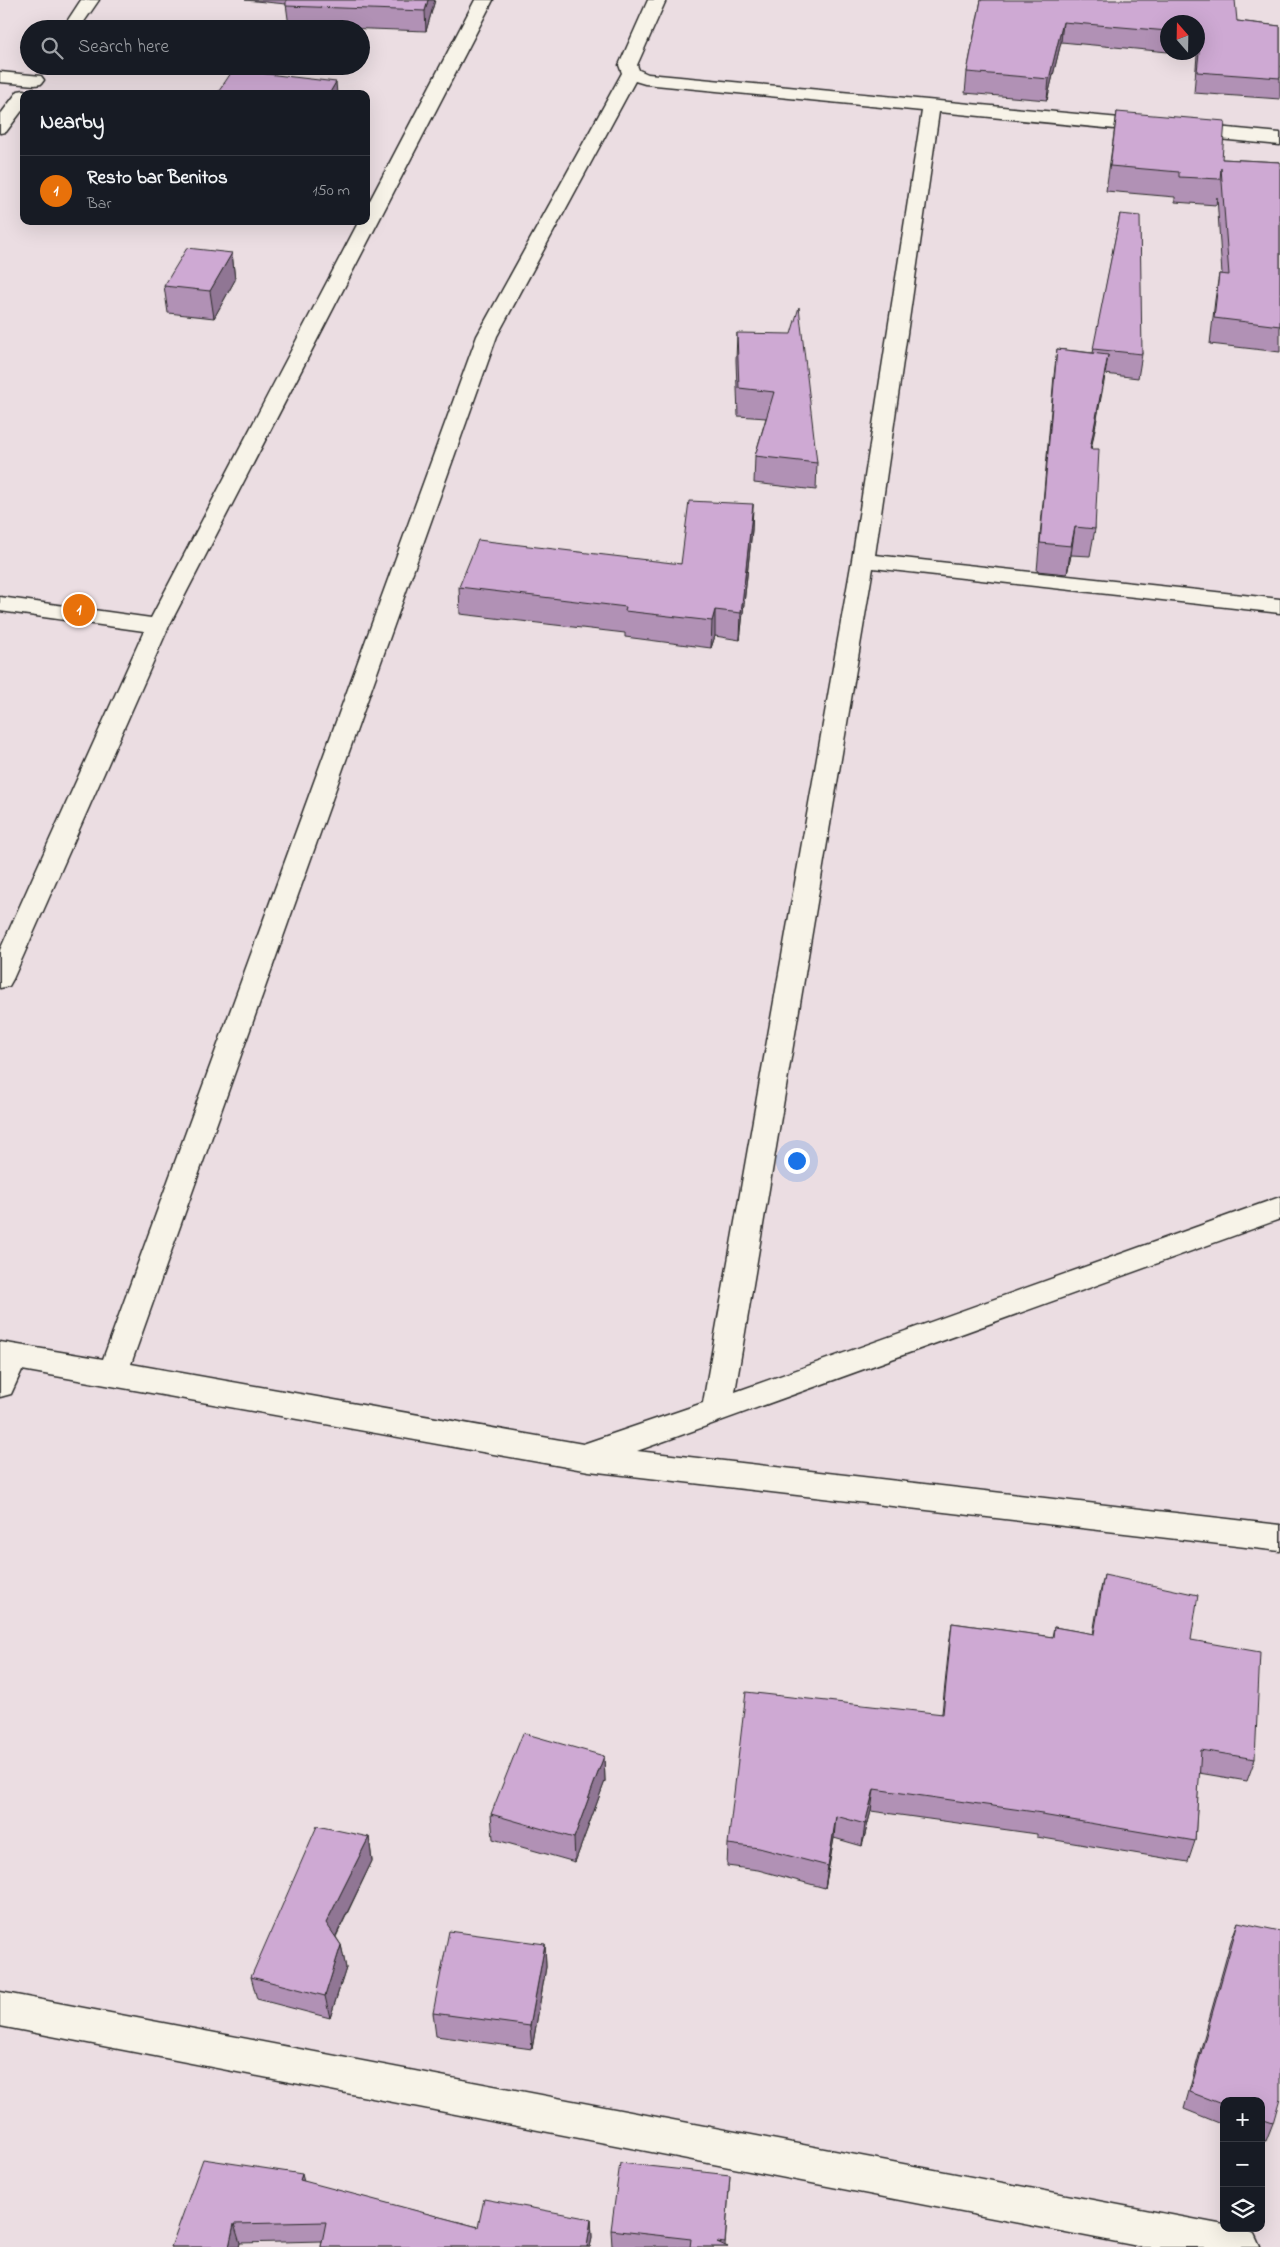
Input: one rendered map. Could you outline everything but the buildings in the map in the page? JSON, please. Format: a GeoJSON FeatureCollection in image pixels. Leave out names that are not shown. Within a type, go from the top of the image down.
{"type":"FeatureCollection","features":[{"type":"Feature","properties":{"kind":"street"},"geometry":{"type":"LineString","coordinates":[[76,20],[90,0]]}},
{"type":"Feature","properties":{"kind":"street"},"geometry":{"type":"LineString","coordinates":[[370,219],[484,0]]}},
{"type":"Feature","properties":{"kind":"street"},"geometry":{"type":"LineString","coordinates":[[657,0],[628,65],[631,73],[645,79],[931,108],[1280,139]]}},
{"type":"Feature","properties":{"kind":"street"},"geometry":{"type":"LineString","coordinates":[[113,1373],[487,336],[631,73]]}},
{"type":"Feature","properties":{"kind":"street"},"geometry":{"type":"LineString","coordinates":[[0,77],[32,84]]}},
{"type":"Feature","properties":{"kind":"street"},"geometry":{"type":"LineString","coordinates":[[0,128],[20,100]]}},
{"type":"Feature","properties":{"kind":"street"},"geometry":{"type":"LineString","coordinates":[[717,1411],[863,560],[931,108]]}},
{"type":"Feature","properties":{"kind":"street"},"geometry":{"type":"LineString","coordinates":[[0,979],[158,626],[367,225]]}},
{"type":"Feature","properties":{"kind":"street"},"geometry":{"type":"LineString","coordinates":[[863,560],[1280,606]]}},
{"type":"Feature","properties":{"kind":"street"},"geometry":{"type":"LineString","coordinates":[[0,604],[158,626]]}},
{"type":"Feature","properties":{"kind":"street"},"geometry":{"type":"LineString","coordinates":[[582,1457],[717,1411],[1280,1208]]}},
{"type":"Feature","properties":{"kind":"street"},"geometry":{"type":"LineString","coordinates":[[0,1385],[6,1356],[113,1373],[582,1457],[1280,1538]]}},
{"type":"Feature","properties":{"kind":"street"},"geometry":{"type":"LineString","coordinates":[[0,2009],[1241,2247]]}},
{"type":"Feature","properties":{"kind":"place","name":"Resto bar Benitos"},"geometry":{"type":"Point","coordinates":[79,610]}}]}
